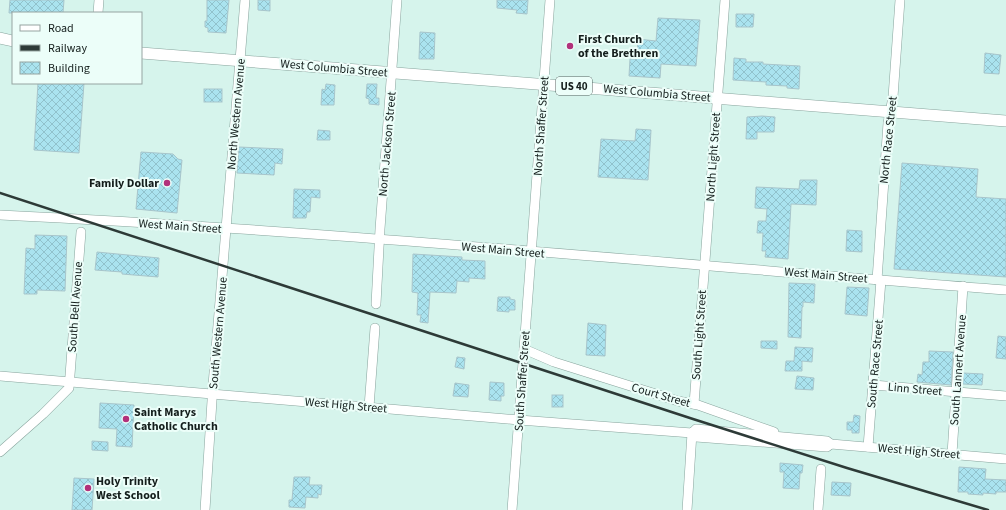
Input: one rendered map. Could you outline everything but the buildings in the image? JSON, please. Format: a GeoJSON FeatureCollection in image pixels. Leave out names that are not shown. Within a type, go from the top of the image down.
{"type":"FeatureCollection","features":[{"type":"Feature","properties":{"kind":"main road"},"geometry":{"type":"LineString","coordinates":[[0,38],[12,41]]}},
{"type":"Feature","properties":{"kind":"main road","name":"West Columbia Street"},"geometry":{"type":"LineString","coordinates":[[142,53],[1006,121]]}},
{"type":"Feature","properties":{"kind":"street"},"geometry":{"type":"LineString","coordinates":[[98,12],[99,0]]}},
{"type":"Feature","properties":{"kind":"street","name":"North Western Avenue"},"geometry":{"type":"LineString","coordinates":[[227,229],[246,0]]}},
{"type":"Feature","properties":{"kind":"street","name":"North Jackson Street"},"geometry":{"type":"LineString","coordinates":[[376,304],[379,240],[397,0]]}},
{"type":"Feature","properties":{"kind":"street","name":"North Shaffer Street"},"geometry":{"type":"LineString","coordinates":[[532,252],[550,0]]}},
{"type":"Feature","properties":{"kind":"street","name":"North Light Street"},"geometry":{"type":"LineString","coordinates":[[704,266],[725,0]]}},
{"type":"Feature","properties":{"kind":"street","name":"North Race Street"},"geometry":{"type":"LineString","coordinates":[[879,280],[888,123],[893,97],[900,0]]}},
{"type":"Feature","properties":{"kind":"street","name":"West Main Street"},"geometry":{"type":"LineString","coordinates":[[0,215],[379,240],[1006,290]]}},
{"type":"Feature","properties":{"kind":"street","name":"South Western Avenue"},"geometry":{"type":"LineString","coordinates":[[205,510],[227,229]]}},
{"type":"Feature","properties":{"kind":"street","name":"South Bell Avenue"},"geometry":{"type":"LineString","coordinates":[[70,382],[81,232]]}},
{"type":"Feature","properties":{"kind":"street","name":"South Shaffer Street"},"geometry":{"type":"LineString","coordinates":[[512,510],[532,252]]}},
{"type":"Feature","properties":{"kind":"street","name":"South Light Street"},"geometry":{"type":"LineString","coordinates":[[694,404],[704,266]]}},
{"type":"Feature","properties":{"kind":"street","name":"South Race Street"},"geometry":{"type":"LineString","coordinates":[[868,447],[879,280]]}},
{"type":"Feature","properties":{"kind":"street","name":"South Lannert Avenue"},"geometry":{"type":"LineString","coordinates":[[952,454],[963,286]]}},
{"type":"Feature","properties":{"kind":"street"},"geometry":{"type":"LineString","coordinates":[[369,407],[375,328]]}},
{"type":"Feature","properties":{"kind":"street","name":"Court Street"},"geometry":{"type":"LineString","coordinates":[[524,349],[554,362],[678,401],[694,404],[778,433],[799,438]]}},
{"type":"Feature","properties":{"kind":"street","name":"West High Street"},"geometry":{"type":"LineString","coordinates":[[0,376],[519,420],[692,432],[696,429],[827,441],[831,444],[1006,459]]}},
{"type":"Feature","properties":{"kind":"street"},"geometry":{"type":"LineString","coordinates":[[0,452],[65,393],[70,382]]}},
{"type":"Feature","properties":{"kind":"street","name":"Linn Street"},"geometry":{"type":"LineString","coordinates":[[873,385],[1006,396]]}},
{"type":"Feature","properties":{"kind":"street"},"geometry":{"type":"LineString","coordinates":[[687,510],[692,432]]}},
{"type":"Feature","properties":{"kind":"street","name":"West High Street"},"geometry":{"type":"LineString","coordinates":[[692,432],[696,437],[827,447],[831,444]]}},
{"type":"Feature","properties":{"kind":"street"},"geometry":{"type":"LineString","coordinates":[[818,510],[821,469]]}},
{"type":"Feature","properties":{"kind":"railway"},"geometry":{"type":"LineString","coordinates":[[0,193],[693,419],[847,468],[988,510]]}},
{"type":"Feature","properties":{"kind":"place","name":"First Church of the Brethren"},"geometry":{"type":"Point","coordinates":[570,46]}},
{"type":"Feature","properties":{"kind":"place","name":"Family Dollar"},"geometry":{"type":"Point","coordinates":[167,183]}},
{"type":"Feature","properties":{"kind":"place","name":"Saint Marys Catholic Church"},"geometry":{"type":"Point","coordinates":[126,419]}},
{"type":"Feature","properties":{"kind":"place","name":"Holy Trinity West School"},"geometry":{"type":"Point","coordinates":[88,488]}}]}
